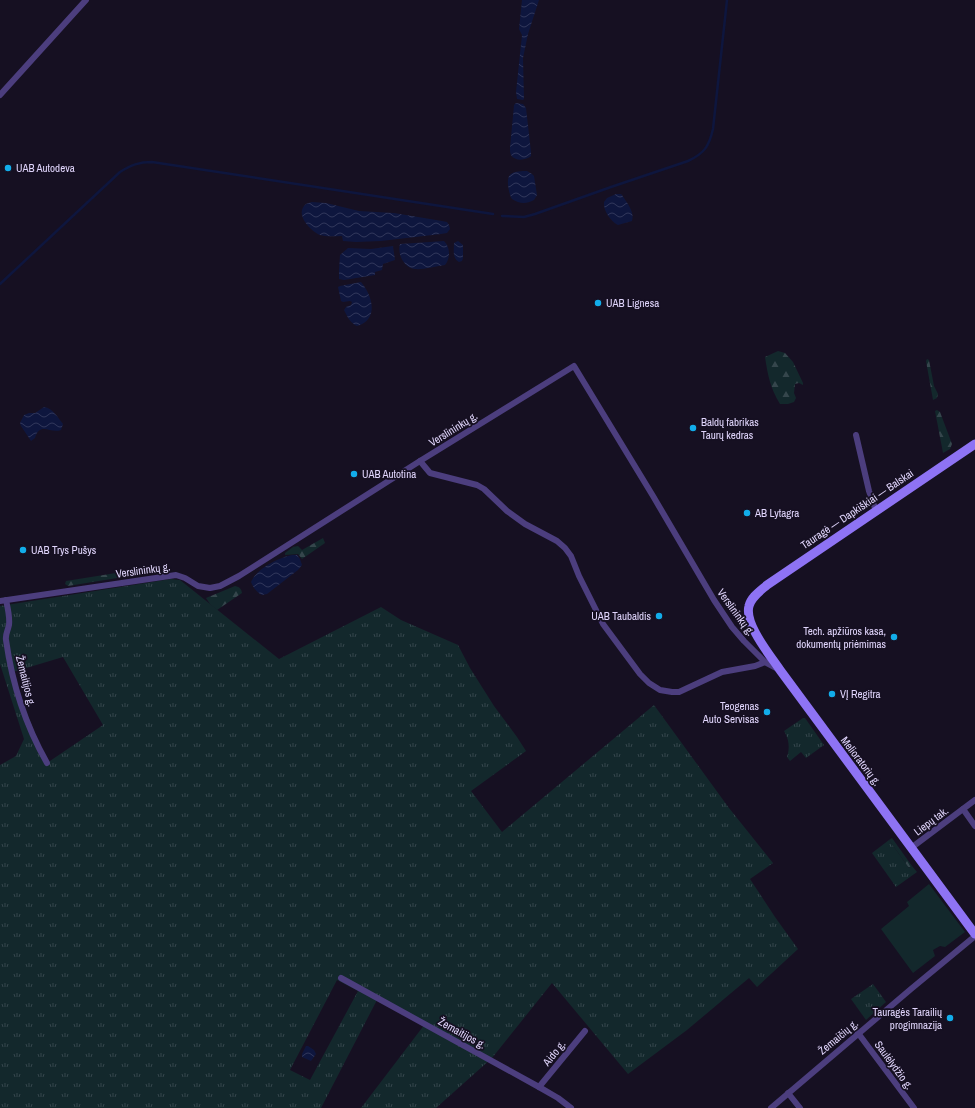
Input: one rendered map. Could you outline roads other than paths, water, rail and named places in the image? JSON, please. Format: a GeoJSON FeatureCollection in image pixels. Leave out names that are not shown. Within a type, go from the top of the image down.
{"type":"FeatureCollection","features":[{"type":"Feature","properties":{"kind":"main road","name":"Tauragė — Dapkiškiai — Balskai"},"geometry":{"type":"LineString","coordinates":[[755,596],[767,585],[975,444]]}},
{"type":"Feature","properties":{"kind":"main road","name":"Melioratorių g."},"geometry":{"type":"LineString","coordinates":[[755,596],[749,606],[748,613],[750,622],[758,638],[975,935]]}},
{"type":"Feature","properties":{"kind":"street"},"geometry":{"type":"LineString","coordinates":[[0,95],[86,0]]}},
{"type":"Feature","properties":{"kind":"street","name":"Verslininkų g."},"geometry":{"type":"LineString","coordinates":[[3,601],[176,575],[185,578],[198,586],[210,588],[220,586],[240,576],[420,461],[574,366],[714,600],[744,641],[765,662],[780,670]]}},
{"type":"Feature","properties":{"kind":"street"},"geometry":{"type":"LineString","coordinates":[[856,435],[869,491],[876,511]]}},
{"type":"Feature","properties":{"kind":"street"},"geometry":{"type":"LineString","coordinates":[[420,461],[430,473],[477,485],[484,489],[525,524],[557,541],[565,548],[571,556],[579,576],[603,624],[640,674],[649,683],[660,690],[679,692],[722,672],[755,666],[765,662]]}},
{"type":"Feature","properties":{"kind":"street","name":"Žemaitijos g."},"geometry":{"type":"LineString","coordinates":[[3,601],[9,620],[6,638],[15,684],[24,714],[47,763]]}},
{"type":"Feature","properties":{"kind":"street","name":"Liepų tak."},"geometry":{"type":"LineString","coordinates":[[911,848],[975,800]]}},
{"type":"Feature","properties":{"kind":"street","name":"Liepų tak."},"geometry":{"type":"LineString","coordinates":[[963,809],[975,826]]}},
{"type":"Feature","properties":{"kind":"street","name":"Žemaičių g."},"geometry":{"type":"LineString","coordinates":[[771,1108],[975,935]]}},
{"type":"Feature","properties":{"kind":"street","name":"Žemaitijos g."},"geometry":{"type":"LineString","coordinates":[[341,978],[539,1087],[558,1098],[571,1108]]}},
{"type":"Feature","properties":{"kind":"street","name":"Aido g."},"geometry":{"type":"LineString","coordinates":[[539,1087],[585,1031]]}},
{"type":"Feature","properties":{"kind":"street","name":"Saulėlydžio g."},"geometry":{"type":"LineString","coordinates":[[858,1033],[914,1108]]}},
{"type":"Feature","properties":{"kind":"street"},"geometry":{"type":"LineString","coordinates":[[788,1093],[800,1108]]}},
{"type":"Feature","properties":{"kind":"water"},"geometry":{"type":"Polygon","coordinates":[[[522,0],[539,0],[528,34],[523,58],[523,100],[517,99],[516,92],[522,35],[519,29],[522,0]]]}},
{"type":"Feature","properties":{"kind":"water"},"geometry":{"type":"Polygon","coordinates":[[[516,103],[523,104],[526,108],[531,156],[524,159],[515,159],[510,152],[514,105],[516,103]]]}},
{"type":"Feature","properties":{"kind":"water"},"geometry":{"type":"Polygon","coordinates":[[[527,171],[534,176],[537,195],[534,200],[526,203],[520,203],[512,199],[508,179],[513,173],[527,171]]]}},
{"type":"Feature","properties":{"kind":"water"},"geometry":{"type":"Polygon","coordinates":[[[616,194],[621,194],[628,204],[633,218],[632,221],[618,225],[612,221],[608,215],[604,202],[607,198],[616,194]]]}},
{"type":"Feature","properties":{"kind":"water"},"geometry":{"type":"Polygon","coordinates":[[[312,202],[326,203],[359,211],[394,213],[442,221],[447,222],[450,229],[447,233],[381,241],[343,241],[342,236],[320,235],[309,227],[303,219],[302,210],[306,204],[312,202]]]}},
{"type":"Feature","properties":{"kind":"water"},"geometry":{"type":"Polygon","coordinates":[[[444,241],[449,250],[448,260],[445,265],[415,269],[408,266],[402,260],[399,248],[400,244],[444,241]]]}},
{"type":"Feature","properties":{"kind":"water"},"geometry":{"type":"Polygon","coordinates":[[[458,241],[463,245],[463,258],[462,261],[459,262],[454,256],[454,243],[458,241]]]}},
{"type":"Feature","properties":{"kind":"water"},"geometry":{"type":"Polygon","coordinates":[[[393,246],[395,260],[383,264],[382,270],[375,272],[375,275],[344,280],[339,279],[340,255],[348,248],[371,249],[393,246]]]}},
{"type":"Feature","properties":{"kind":"water"},"geometry":{"type":"Polygon","coordinates":[[[361,282],[369,294],[372,307],[369,319],[357,326],[351,321],[344,310],[346,307],[351,305],[352,302],[341,301],[338,287],[361,282]]]}},
{"type":"Feature","properties":{"kind":"water"},"geometry":{"type":"Polygon","coordinates":[[[44,407],[53,411],[63,424],[61,430],[40,430],[31,441],[20,423],[24,415],[35,413],[44,407]]]}},
{"type":"Feature","properties":{"kind":"water"},"geometry":{"type":"Polygon","coordinates":[[[292,555],[297,555],[300,559],[302,565],[298,570],[267,594],[262,595],[258,593],[251,582],[258,572],[274,561],[292,555]]]}},
{"type":"Feature","properties":{"kind":"water"},"geometry":{"type":"Polygon","coordinates":[[[306,1046],[314,1050],[316,1054],[311,1061],[302,1057],[306,1046]]]}},
{"type":"Feature","properties":{"kind":"waterway"},"geometry":{"type":"LineString","coordinates":[[502,216],[524,217],[535,214],[688,161],[699,155],[708,144],[713,129],[727,0]]}},
{"type":"Feature","properties":{"kind":"waterway"},"geometry":{"type":"LineString","coordinates":[[0,284],[120,172],[139,163],[152,162],[493,214]]}},
{"type":"Feature","properties":{"kind":"place","name":"UAB Autodeva"},"geometry":{"type":"Point","coordinates":[8,168]}},
{"type":"Feature","properties":{"kind":"place","name":"UAB Lignesa"},"geometry":{"type":"Point","coordinates":[598,303]}},
{"type":"Feature","properties":{"kind":"place","name":"Baldų fabrikas Taurų kedras"},"geometry":{"type":"Point","coordinates":[693,428]}},
{"type":"Feature","properties":{"kind":"place","name":"UAB Autotina"},"geometry":{"type":"Point","coordinates":[354,474]}},
{"type":"Feature","properties":{"kind":"place","name":"AB Lytagra"},"geometry":{"type":"Point","coordinates":[747,513]}},
{"type":"Feature","properties":{"kind":"place","name":"UAB Trys Pušys"},"geometry":{"type":"Point","coordinates":[23,550]}},
{"type":"Feature","properties":{"kind":"place","name":"UAB Taubaldis"},"geometry":{"type":"Point","coordinates":[659,616]}},
{"type":"Feature","properties":{"kind":"place","name":"Tech. apžiūros kasa, dokumentų priėmimas"},"geometry":{"type":"Point","coordinates":[894,637]}},
{"type":"Feature","properties":{"kind":"place","name":"VĮ Regitra"},"geometry":{"type":"Point","coordinates":[832,694]}},
{"type":"Feature","properties":{"kind":"place","name":"Teogenas Auto Servisas"},"geometry":{"type":"Point","coordinates":[767,712]}},
{"type":"Feature","properties":{"kind":"place","name":"Tauragės Tarailių progimnazija"},"geometry":{"type":"Point","coordinates":[950,1018]}}]}
